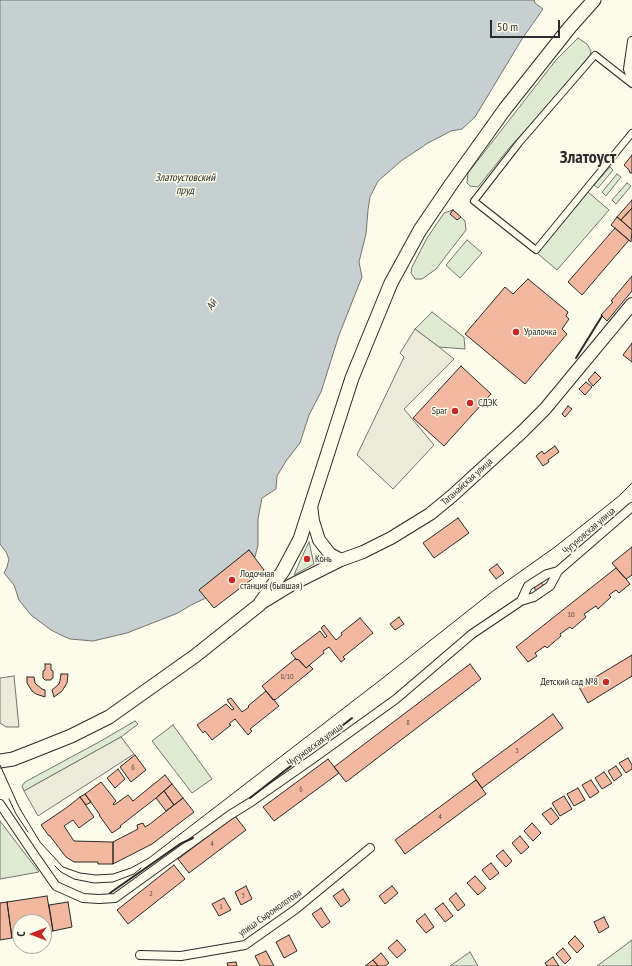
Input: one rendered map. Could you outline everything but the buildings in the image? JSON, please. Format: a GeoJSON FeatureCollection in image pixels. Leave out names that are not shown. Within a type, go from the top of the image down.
{"type":"FeatureCollection","features":[{"type":"Feature","properties":{"kind":"main road"},"geometry":{"type":"LineString","coordinates":[[0,761],[13,759],[71,736],[109,717],[195,656],[259,605],[283,571],[300,539],[352,378],[391,283],[420,230],[505,109],[570,27],[594,0]]}},
{"type":"Feature","properties":{"kind":"main road","name":"Таганайская улица"},"geometry":{"type":"LineString","coordinates":[[259,605],[291,585],[341,560],[363,552],[391,538],[430,514],[452,496],[545,409],[632,304]]}},
{"type":"Feature","properties":{"kind":"main road"},"geometry":{"type":"LineString","coordinates":[[311,505],[313,521],[319,540],[330,554],[341,560]]}},
{"type":"Feature","properties":{"kind":"street"},"geometry":{"type":"LineString","coordinates":[[632,41],[628,69],[632,83]]}},
{"type":"Feature","properties":{"kind":"street"},"geometry":{"type":"LineString","coordinates":[[632,83],[595,55],[519,143],[474,201],[536,250],[632,133]]}},
{"type":"Feature","properties":{"kind":"street","name":"Чугуновская улица"},"geometry":{"type":"LineString","coordinates":[[0,804],[34,856],[56,886],[84,898],[115,898],[230,815],[252,802],[396,699],[472,634],[521,601],[534,597],[550,586],[558,571],[632,507]]}},
{"type":"Feature","properties":{"kind":"street","name":"Чугуновская улица"},"geometry":{"type":"LineString","coordinates":[[521,601],[528,586],[547,574],[558,571]]}},
{"type":"Feature","properties":{"kind":"street","name":"улица Сыромолотова"},"geometry":{"type":"LineString","coordinates":[[140,955],[182,956],[245,945],[296,909],[370,848]]}},
{"type":"Feature","properties":{"kind":"green space"},"geometry":{"type":"Polygon","coordinates":[[[578,38],[587,44],[591,51],[590,55],[557,95],[510,147],[478,187],[470,186],[467,183],[468,173],[556,60],[578,38]]]}},
{"type":"Feature","properties":{"kind":"green space"},"geometry":{"type":"Polygon","coordinates":[[[610,167],[613,170],[598,188],[594,185],[610,167]]]}},
{"type":"Feature","properties":{"kind":"green space"},"geometry":{"type":"Polygon","coordinates":[[[617,174],[621,177],[606,196],[602,192],[617,174]]]}},
{"type":"Feature","properties":{"kind":"green space"},"geometry":{"type":"Polygon","coordinates":[[[627,183],[631,186],[616,204],[612,200],[627,183]]]}},
{"type":"Feature","properties":{"kind":"green space"},"geometry":{"type":"Polygon","coordinates":[[[588,192],[609,210],[557,270],[537,253],[588,192]]]}},
{"type":"Feature","properties":{"kind":"green space"},"geometry":{"type":"Polygon","coordinates":[[[453,210],[465,221],[466,230],[436,269],[422,279],[415,279],[411,273],[412,267],[427,238],[444,213],[453,210]]]}},
{"type":"Feature","properties":{"kind":"green space"},"geometry":{"type":"Polygon","coordinates":[[[467,240],[482,253],[460,278],[446,265],[467,240]]]}},
{"type":"Feature","properties":{"kind":"green space"},"geometry":{"type":"Polygon","coordinates":[[[432,312],[464,337],[465,349],[439,347],[415,329],[432,312]]]}},
{"type":"Feature","properties":{"kind":"green space"},"geometry":{"type":"Polygon","coordinates":[[[309,542],[314,564],[294,575],[300,561],[309,542]]]}},
{"type":"Feature","properties":{"kind":"green space"},"geometry":{"type":"Polygon","coordinates":[[[135,721],[138,724],[121,737],[24,791],[22,786],[25,782],[135,721]]]}},
{"type":"Feature","properties":{"kind":"green space"},"geometry":{"type":"Polygon","coordinates":[[[173,725],[212,779],[192,793],[152,741],[173,725]]]}},
{"type":"Feature","properties":{"kind":"green space"},"geometry":{"type":"Polygon","coordinates":[[[0,821],[39,872],[0,879],[0,821]]]}},
{"type":"Feature","properties":{"kind":"green space"},"geometry":{"type":"Polygon","coordinates":[[[632,940],[632,966],[597,966],[632,940]]]}},
{"type":"Feature","properties":{"kind":"green space"},"geometry":{"type":"Polygon","coordinates":[[[470,952],[478,966],[450,966],[470,952]]]}},
{"type":"Feature","properties":{"kind":"shaded area"},"geometry":{"type":"Polygon","coordinates":[[[415,329],[454,359],[404,409],[434,445],[393,489],[357,455],[404,357],[400,353],[415,329]]]}},
{"type":"Feature","properties":{"kind":"shaded area"},"geometry":{"type":"Polygon","coordinates":[[[14,676],[19,727],[6,727],[0,723],[0,678],[14,676]]]}},
{"type":"Feature","properties":{"kind":"shaded area"},"geometry":{"type":"Polygon","coordinates":[[[121,737],[134,754],[38,816],[24,791],[121,737]]]}},
{"type":"Feature","properties":{"kind":"water","name":"Златоустовский пруд"},"geometry":{"type":"Polygon","coordinates":[[[0,0],[534,0],[535,3],[543,9],[522,39],[475,117],[462,129],[451,131],[428,143],[401,161],[378,181],[370,197],[366,234],[359,262],[362,277],[339,335],[321,392],[309,415],[300,443],[277,476],[276,489],[262,498],[258,519],[258,545],[255,557],[249,550],[199,590],[206,598],[178,613],[127,633],[93,641],[70,639],[51,630],[31,615],[19,600],[14,585],[4,573],[9,559],[0,544],[0,0]]]}},
{"type":"Feature","properties":{"kind":"tram line"},"geometry":{"type":"LineString","coordinates":[[0,765],[18,805],[40,842],[63,867],[80,873],[96,875],[113,874],[131,868],[149,858],[493,591],[555,547],[619,496],[632,483]]}},
{"type":"Feature","properties":{"kind":"tram line"},"geometry":{"type":"LineString","coordinates":[[9,799],[16,814],[28,832]]}},
{"type":"Feature","properties":{"kind":"tram line"},"geometry":{"type":"LineString","coordinates":[[55,866],[61,872],[74,879],[94,883],[113,882],[134,874],[141,868]]}},
{"type":"Feature","properties":{"kind":"wall"},"geometry":{"type":"LineString","coordinates":[[576,358],[602,316]]}},
{"type":"Feature","properties":{"kind":"wall"},"geometry":{"type":"LineString","coordinates":[[250,798],[352,718]]}},
{"type":"Feature","properties":{"kind":"wall"},"geometry":{"type":"LineString","coordinates":[[110,893],[180,844],[193,838]]}},
{"type":"Feature","properties":{"kind":"place","name":"Уралочка"},"geometry":{"type":"Point","coordinates":[516,332]}},
{"type":"Feature","properties":{"kind":"place","name":"СДЭК"},"geometry":{"type":"Point","coordinates":[470,403]}},
{"type":"Feature","properties":{"kind":"place","name":"Spar"},"geometry":{"type":"Point","coordinates":[455,411]}},
{"type":"Feature","properties":{"kind":"place","name":"Конь"},"geometry":{"type":"Point","coordinates":[307,559]}},
{"type":"Feature","properties":{"kind":"place","name":"Лодочная станция (бывшая)"},"geometry":{"type":"Point","coordinates":[232,580]}},
{"type":"Feature","properties":{"kind":"place","name":"Детский сад №8"},"geometry":{"type":"Point","coordinates":[606,682]}},
{"type":"Feature","properties":{"kind":"district","name":"Златоуст"},"geometry":{"type":"Point","coordinates":[588,158]}},
{"type":"Feature","properties":{"kind":"water label","name":"Ай"},"geometry":{"type":"Point","coordinates":[212,305]}}]}
